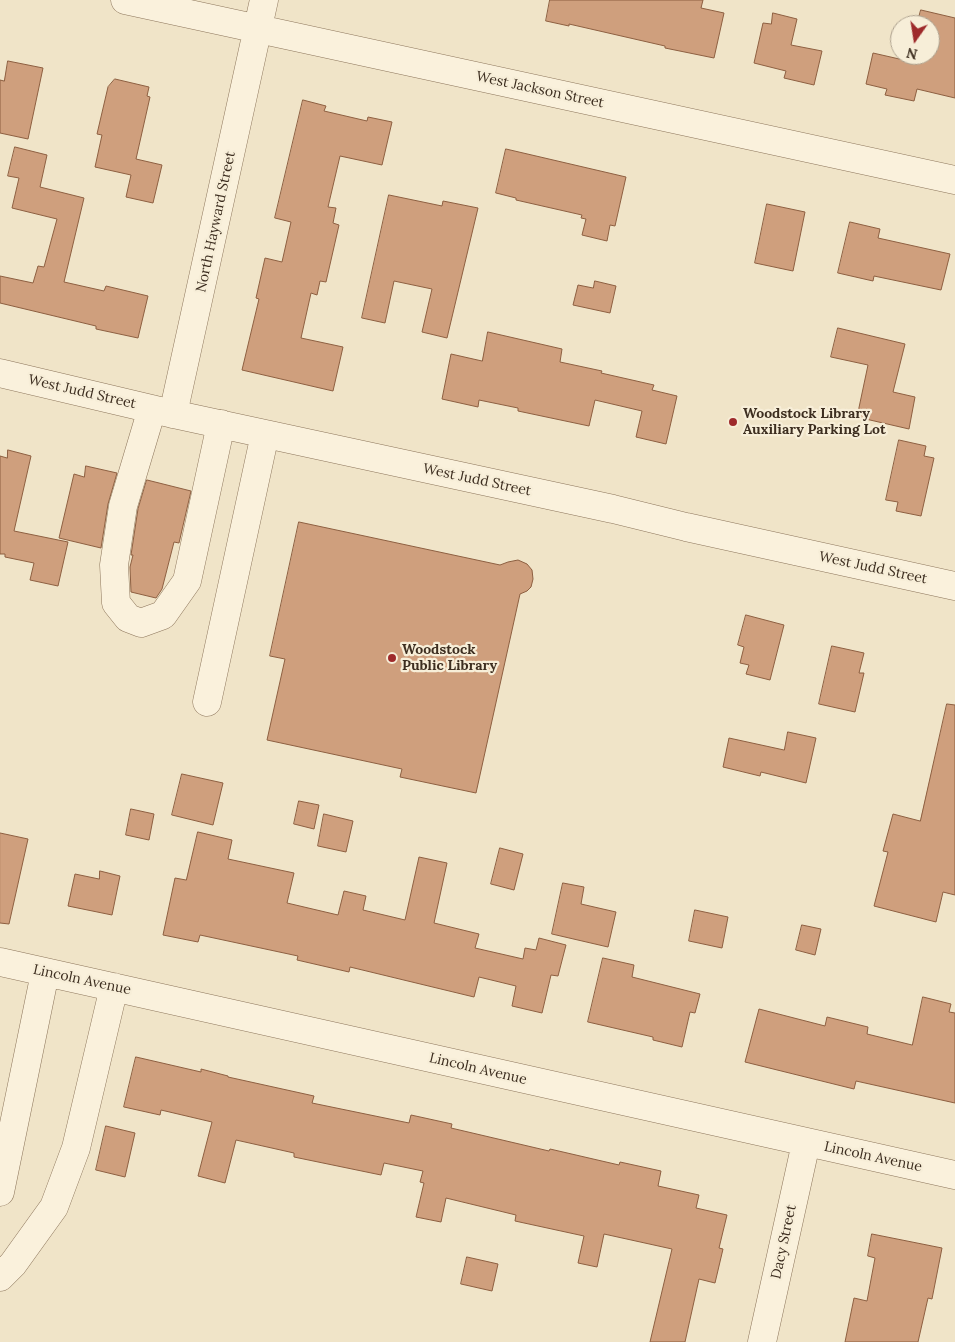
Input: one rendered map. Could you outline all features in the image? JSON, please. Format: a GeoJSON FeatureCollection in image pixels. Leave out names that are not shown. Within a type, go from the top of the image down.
{"type":"FeatureCollection","features":[{"type":"Feature","properties":{"kind":"street","name":"West Jackson Street"},"geometry":{"type":"LineString","coordinates":[[125,0],[955,180]]}},
{"type":"Feature","properties":{"kind":"street","name":"North Hayward Street"},"geometry":{"type":"LineString","coordinates":[[221,424],[187,581],[163,615],[141,623],[128,618],[116,603],[114,565],[123,506],[163,411],[264,0]]}},
{"type":"Feature","properties":{"kind":"street","name":"West Judd Street"},"geometry":{"type":"LineString","coordinates":[[0,372],[265,434],[613,509],[686,527],[955,586]]}},
{"type":"Feature","properties":{"kind":"street"},"geometry":{"type":"LineString","coordinates":[[207,702],[265,434]]}},
{"type":"Feature","properties":{"kind":"street","name":"Lincoln Avenue"},"geometry":{"type":"LineString","coordinates":[[0,962],[955,1176]]}},
{"type":"Feature","properties":{"kind":"street"},"geometry":{"type":"LineString","coordinates":[[0,1192],[44,973]]}},
{"type":"Feature","properties":{"kind":"street"},"geometry":{"type":"LineString","coordinates":[[0,1276],[13,1264],[54,1208],[76,1148],[114,987]]}},
{"type":"Feature","properties":{"kind":"street","name":"Dacy Street"},"geometry":{"type":"LineString","coordinates":[[762,1342],[806,1143]]}},
{"type":"Feature","properties":{"kind":"building"},"geometry":{"type":"Polygon","coordinates":[[[550,0],[703,0],[701,8],[724,13],[714,58],[569,24],[569,26],[546,21],[550,0]]]}},
{"type":"Feature","properties":{"kind":"building"},"geometry":{"type":"Polygon","coordinates":[[[921,10],[955,18],[955,98],[917,89],[914,101],[885,95],[887,89],[866,84],[873,53],[890,57],[890,65],[940,65],[940,15],[920,15],[921,10]]]}},
{"type":"Feature","properties":{"kind":"building"},"geometry":{"type":"Polygon","coordinates":[[[773,13],[797,19],[791,45],[822,51],[814,85],[784,78],[786,71],[754,63],[763,23],[771,24],[773,13]]]}},
{"type":"Feature","properties":{"kind":"building"},"geometry":{"type":"Polygon","coordinates":[[[8,61],[43,68],[28,139],[0,133],[0,80],[4,81],[8,61]]]}},
{"type":"Feature","properties":{"kind":"building"},"geometry":{"type":"Polygon","coordinates":[[[115,79],[149,87],[147,96],[150,97],[136,159],[162,165],[153,203],[126,197],[131,175],[95,167],[102,135],[97,134],[108,87],[115,79]]]}},
{"type":"Feature","properties":{"kind":"building"},"geometry":{"type":"Polygon","coordinates":[[[303,100],[326,106],[324,111],[367,121],[368,117],[392,122],[382,165],[340,156],[328,207],[336,208],[333,223],[339,225],[326,282],[320,281],[317,295],[311,293],[301,338],[343,347],[333,391],[242,370],[259,299],[256,298],[265,258],[282,262],[291,222],[275,218],[303,100]]]}},
{"type":"Feature","properties":{"kind":"building"},"geometry":{"type":"Polygon","coordinates":[[[15,147],[47,155],[40,187],[84,198],[64,282],[104,291],[106,286],[148,296],[138,338],[96,329],[96,326],[0,303],[0,276],[33,283],[38,266],[44,267],[57,219],[12,208],[19,178],[8,176],[15,147]]]}},
{"type":"Feature","properties":{"kind":"building"},"geometry":{"type":"Polygon","coordinates":[[[506,149],[626,177],[615,226],[610,225],[607,241],[582,235],[586,219],[581,218],[582,215],[516,200],[516,198],[496,193],[506,149]]]}},
{"type":"Feature","properties":{"kind":"building"},"geometry":{"type":"Polygon","coordinates":[[[389,195],[442,206],[443,201],[478,208],[447,338],[422,332],[432,289],[394,281],[385,323],[362,318],[389,195]]]}},
{"type":"Feature","properties":{"kind":"building"},"geometry":{"type":"Polygon","coordinates":[[[767,204],[805,212],[793,271],[755,263],[767,204]]]}},
{"type":"Feature","properties":{"kind":"building"},"geometry":{"type":"Polygon","coordinates":[[[850,222],[880,229],[878,238],[950,254],[941,290],[874,276],[873,281],[838,273],[850,222]]]}},
{"type":"Feature","properties":{"kind":"building"},"geometry":{"type":"Polygon","coordinates":[[[595,281],[616,286],[610,313],[573,305],[578,285],[593,288],[595,281]]]}},
{"type":"Feature","properties":{"kind":"building"},"geometry":{"type":"Polygon","coordinates":[[[838,328],[905,344],[893,392],[915,397],[909,429],[857,417],[868,365],[831,357],[838,328]]]}},
{"type":"Feature","properties":{"kind":"building"},"geometry":{"type":"Polygon","coordinates":[[[488,332],[562,349],[560,362],[654,385],[652,390],[677,396],[666,444],[636,437],[642,411],[595,400],[589,426],[518,411],[518,408],[479,400],[478,407],[442,399],[451,354],[482,361],[488,332]]]}},
{"type":"Feature","properties":{"kind":"building"},"geometry":{"type":"Polygon","coordinates":[[[899,440],[926,446],[924,456],[934,458],[921,516],[896,511],[898,502],[886,500],[899,440]]]}},
{"type":"Feature","properties":{"kind":"building"},"geometry":{"type":"Polygon","coordinates":[[[8,450],[31,456],[14,531],[68,542],[58,586],[30,580],[34,563],[5,557],[5,554],[0,554],[0,456],[7,458],[8,450]]]}},
{"type":"Feature","properties":{"kind":"building"},"geometry":{"type":"Polygon","coordinates":[[[86,466],[117,473],[108,504],[101,548],[59,538],[74,474],[84,477],[86,466]]]}},
{"type":"Feature","properties":{"kind":"building"},"geometry":{"type":"Polygon","coordinates":[[[147,480],[191,491],[179,543],[174,542],[162,589],[156,598],[131,592],[130,567],[133,555],[131,555],[138,509],[147,480]]]}},
{"type":"Feature","properties":{"kind":"building","name":"Woodstock Public Library"},"geometry":{"type":"Polygon","coordinates":[[[299,522],[500,565],[518,560],[527,564],[532,570],[533,579],[531,587],[520,594],[476,793],[400,777],[402,769],[267,740],[285,659],[270,656],[299,522]]]}},
{"type":"Feature","properties":{"kind":"building"},"geometry":{"type":"Polygon","coordinates":[[[746,615],[784,625],[770,680],[746,674],[749,665],[740,663],[744,647],[738,645],[746,615]]]}},
{"type":"Feature","properties":{"kind":"building"},"geometry":{"type":"Polygon","coordinates":[[[832,646],[864,653],[859,673],[864,673],[855,712],[819,704],[832,646]]]}},
{"type":"Feature","properties":{"kind":"building"},"geometry":{"type":"Polygon","coordinates":[[[947,704],[955,705],[955,895],[943,892],[936,922],[874,906],[888,852],[883,851],[893,814],[920,821],[947,704]]]}},
{"type":"Feature","properties":{"kind":"building"},"geometry":{"type":"Polygon","coordinates":[[[788,732],[816,738],[806,783],[761,772],[760,776],[723,767],[729,738],[784,750],[788,732]]]}},
{"type":"Feature","properties":{"kind":"building"},"geometry":{"type":"Polygon","coordinates":[[[182,774],[223,783],[213,825],[172,815],[182,774]]]}},
{"type":"Feature","properties":{"kind":"building"},"geometry":{"type":"Polygon","coordinates":[[[299,801],[319,805],[314,829],[294,824],[299,801]]]}},
{"type":"Feature","properties":{"kind":"building"},"geometry":{"type":"Polygon","coordinates":[[[131,809],[154,814],[149,840],[126,835],[131,809]]]}},
{"type":"Feature","properties":{"kind":"building"},"geometry":{"type":"Polygon","coordinates":[[[324,814],[353,821],[346,852],[318,846],[324,814]]]}},
{"type":"Feature","properties":{"kind":"building"},"geometry":{"type":"Polygon","coordinates":[[[198,832],[232,840],[228,859],[294,873],[287,903],[338,915],[344,891],[366,896],[363,910],[405,920],[419,857],[447,863],[434,923],[479,934],[475,948],[523,959],[525,948],[536,950],[539,938],[566,945],[558,976],[551,975],[542,1013],[512,1006],[516,986],[479,977],[474,997],[350,967],[349,972],[297,960],[298,956],[200,935],[198,942],[163,935],[175,878],[186,880],[198,832]]]}},
{"type":"Feature","properties":{"kind":"building"},"geometry":{"type":"Polygon","coordinates":[[[0,833],[28,839],[9,924],[0,923],[0,833]]]}},
{"type":"Feature","properties":{"kind":"building"},"geometry":{"type":"Polygon","coordinates":[[[500,848],[523,854],[514,890],[491,884],[500,848]]]}},
{"type":"Feature","properties":{"kind":"building"},"geometry":{"type":"Polygon","coordinates":[[[100,871],[120,876],[112,915],[68,906],[75,874],[99,879],[100,871]]]}},
{"type":"Feature","properties":{"kind":"building"},"geometry":{"type":"Polygon","coordinates":[[[563,883],[584,887],[581,904],[616,912],[608,947],[552,934],[563,883]]]}},
{"type":"Feature","properties":{"kind":"building"},"geometry":{"type":"Polygon","coordinates":[[[695,910],[728,917],[722,948],[689,941],[695,910]]]}},
{"type":"Feature","properties":{"kind":"building"},"geometry":{"type":"Polygon","coordinates":[[[802,925],[821,929],[815,955],[796,950],[802,925]]]}},
{"type":"Feature","properties":{"kind":"building"},"geometry":{"type":"Polygon","coordinates":[[[603,958],[634,965],[632,977],[700,994],[695,1013],[690,1012],[682,1047],[653,1040],[653,1037],[588,1022],[603,958]]]}},
{"type":"Feature","properties":{"kind":"building"},"geometry":{"type":"Polygon","coordinates":[[[923,997],[951,1004],[949,1012],[955,1013],[955,1103],[856,1081],[854,1089],[745,1062],[759,1009],[825,1026],[827,1017],[868,1027],[867,1034],[912,1045],[923,997]]]}},
{"type":"Feature","properties":{"kind":"building"},"geometry":{"type":"Polygon","coordinates":[[[136,1057],[201,1072],[201,1069],[228,1077],[314,1096],[312,1103],[409,1123],[411,1115],[452,1124],[451,1128],[549,1151],[550,1149],[619,1165],[620,1162],[661,1171],[658,1186],[699,1195],[696,1208],[727,1215],[719,1248],[723,1249],[715,1283],[699,1279],[685,1342],[650,1342],[672,1249],[604,1234],[597,1267],[578,1263],[584,1236],[515,1221],[516,1215],[446,1198],[441,1222],[416,1217],[424,1183],[420,1182],[423,1171],[384,1163],[381,1175],[294,1157],[294,1153],[236,1140],[225,1183],[198,1176],[212,1122],[161,1110],[160,1115],[124,1107],[136,1057]]]}},
{"type":"Feature","properties":{"kind":"building"},"geometry":{"type":"Polygon","coordinates":[[[106,1126],[135,1133],[125,1177],[96,1170],[106,1126]]]}},
{"type":"Feature","properties":{"kind":"building"},"geometry":{"type":"Polygon","coordinates":[[[872,1234],[942,1248],[932,1299],[928,1298],[918,1342],[845,1342],[854,1298],[867,1301],[875,1258],[868,1256],[872,1234]]]}},
{"type":"Feature","properties":{"kind":"building"},"geometry":{"type":"Polygon","coordinates":[[[467,1257],[498,1264],[492,1291],[461,1284],[467,1257]]]}},
{"type":"Feature","properties":{"kind":"place","name":"Woodstock Library Auxiliary Parking Lot"},"geometry":{"type":"Point","coordinates":[733,422]}},
{"type":"Feature","properties":{"kind":"place","name":"Woodstock Public Library"},"geometry":{"type":"Point","coordinates":[392,658]}}]}
